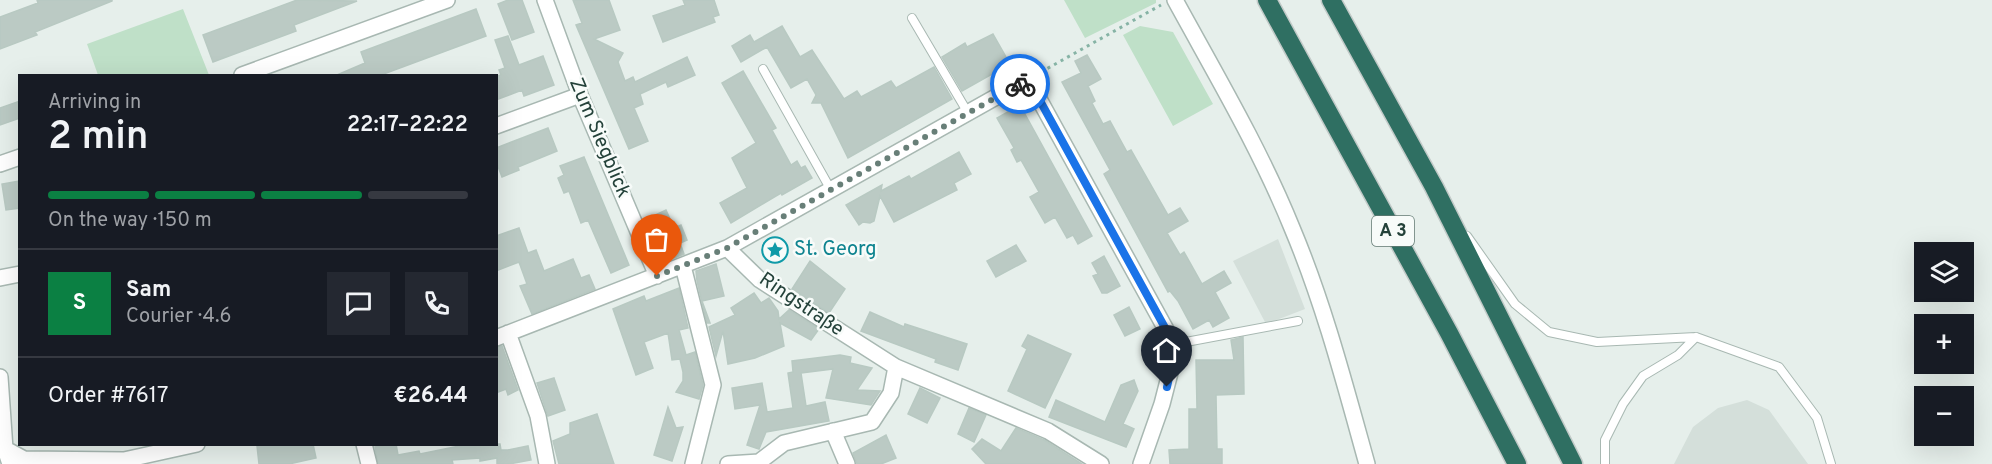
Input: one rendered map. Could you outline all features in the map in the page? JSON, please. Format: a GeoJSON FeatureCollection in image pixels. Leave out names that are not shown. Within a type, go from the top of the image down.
{"type":"FeatureCollection","features":[{"type":"Feature","properties":{"kind":"highway","name":"A 3"},"geometry":{"type":"LineString","coordinates":[[1267,0],[1449,333],[1517,464]]}},
{"type":"Feature","properties":{"kind":"highway"},"geometry":{"type":"LineString","coordinates":[[1331,0],[1434,187],[1572,464]]}},
{"type":"Feature","properties":{"kind":"street"},"geometry":{"type":"LineString","coordinates":[[245,74],[447,0]]}},
{"type":"Feature","properties":{"kind":"street","name":"Zum Siegblick"},"geometry":{"type":"LineString","coordinates":[[544,0],[580,95],[657,276]]}},
{"type":"Feature","properties":{"kind":"street"},"geometry":{"type":"LineString","coordinates":[[1169,2],[1249,135],[1293,229],[1336,355],[1367,464]]}},
{"type":"Feature","properties":{"kind":"street"},"geometry":{"type":"LineString","coordinates":[[547,464],[538,416],[502,336],[727,248],[1028,79],[1169,335],[1171,369],[1162,404],[1141,464]]}},
{"type":"Feature","properties":{"kind":"street"},"geometry":{"type":"LineString","coordinates":[[498,125],[580,95]]}},
{"type":"Feature","properties":{"kind":"street"},"geometry":{"type":"LineString","coordinates":[[0,164],[18,158]]}},
{"type":"Feature","properties":{"kind":"street","name":"Ringstraße"},"geometry":{"type":"LineString","coordinates":[[727,248],[760,279],[896,367],[1048,431],[1101,464]]}},
{"type":"Feature","properties":{"kind":"street"},"geometry":{"type":"LineString","coordinates":[[683,266],[713,385],[693,464]]}},
{"type":"Feature","properties":{"kind":"street"},"geometry":{"type":"LineString","coordinates":[[0,278],[18,274]]}},
{"type":"Feature","properties":{"kind":"street"},"geometry":{"type":"LineString","coordinates":[[728,464],[759,462],[784,443],[872,422],[891,393],[896,367]]}},
{"type":"Feature","properties":{"kind":"street"},"geometry":{"type":"LineString","coordinates":[[0,377],[3,448],[10,464]]}},
{"type":"Feature","properties":{"kind":"street"},"geometry":{"type":"LineString","coordinates":[[833,431],[847,464]]}},
{"type":"Feature","properties":{"kind":"street"},"geometry":{"type":"LineString","coordinates":[[3,448],[24,459],[124,462],[185,446]]}},
{"type":"Feature","properties":{"kind":"street"},"geometry":{"type":"LineString","coordinates":[[364,446],[369,464]]}},
{"type":"Feature","properties":{"kind":"lane"},"geometry":{"type":"LineString","coordinates":[[912,18],[968,113]]}},
{"type":"Feature","properties":{"kind":"lane"},"geometry":{"type":"LineString","coordinates":[[763,69],[831,190]]}},
{"type":"Feature","properties":{"kind":"lane"},"geometry":{"type":"LineString","coordinates":[[1434,187],[1515,304],[1550,332],[1597,342],[1696,337],[1779,367],[1817,418],[1832,464]]}},
{"type":"Feature","properties":{"kind":"lane"},"geometry":{"type":"LineString","coordinates":[[1170,345],[1298,321]]}},
{"type":"Feature","properties":{"kind":"lane"},"geometry":{"type":"LineString","coordinates":[[1605,464],[1605,440],[1623,404],[1643,376],[1678,355],[1696,337]]}},
{"type":"Feature","properties":{"kind":"path"},"geometry":{"type":"LineString","coordinates":[[1028,79],[1169,2]]}},
{"type":"Feature","properties":{"kind":"shaded area"},"geometry":{"type":"Polygon","coordinates":[[[1278,239],[1305,309],[1266,324],[1233,261],[1278,239]]]}},
{"type":"Feature","properties":{"kind":"shaded area"},"geometry":{"type":"Polygon","coordinates":[[[1747,400],[1769,410],[1808,464],[1674,464],[1693,427],[1718,408],[1747,400]]]}},
{"type":"Feature","properties":{"kind":"green space"},"geometry":{"type":"Polygon","coordinates":[[[1064,0],[1156,0],[1156,3],[1085,38],[1064,0]]]}},
{"type":"Feature","properties":{"kind":"green space"},"geometry":{"type":"Polygon","coordinates":[[[183,9],[209,74],[98,74],[87,44],[183,9]]]}},
{"type":"Feature","properties":{"kind":"green space"},"geometry":{"type":"Polygon","coordinates":[[[1140,26],[1173,32],[1213,104],[1173,126],[1123,35],[1140,26]]]}},
{"type":"Feature","properties":{"kind":"building"},"geometry":{"type":"Polygon","coordinates":[[[37,0],[112,1],[35,32],[37,35],[0,49],[0,17],[38,3],[37,0]]]}},
{"type":"Feature","properties":{"kind":"building"},"geometry":{"type":"Polygon","coordinates":[[[297,0],[357,1],[294,25],[296,31],[213,62],[203,35],[297,0]]]}},
{"type":"Feature","properties":{"kind":"building"},"geometry":{"type":"Polygon","coordinates":[[[508,0],[522,0],[534,32],[512,40],[498,4],[508,0]]]}},
{"type":"Feature","properties":{"kind":"building"},"geometry":{"type":"Polygon","coordinates":[[[573,0],[609,0],[620,30],[594,39],[623,53],[618,62],[625,81],[633,77],[635,82],[687,57],[695,75],[668,87],[666,82],[640,94],[643,104],[634,108],[648,141],[629,149],[576,25],[582,23],[573,0]]]}},
{"type":"Feature","properties":{"kind":"building"},"geometry":{"type":"Polygon","coordinates":[[[683,0],[714,0],[719,15],[713,17],[715,22],[663,42],[653,16],[685,5],[683,0]]]}},
{"type":"Feature","properties":{"kind":"building"},"geometry":{"type":"Polygon","coordinates":[[[476,9],[486,36],[384,74],[339,74],[365,63],[361,52],[476,9]]]}},
{"type":"Feature","properties":{"kind":"building"},"geometry":{"type":"Polygon","coordinates":[[[782,26],[800,57],[812,50],[844,99],[857,91],[861,97],[891,81],[896,88],[934,67],[952,99],[848,158],[821,103],[812,103],[816,95],[807,79],[791,88],[767,47],[741,62],[732,46],[750,35],[754,42],[782,26]]]}},
{"type":"Feature","properties":{"kind":"building"},"geometry":{"type":"Polygon","coordinates":[[[993,34],[1010,64],[962,91],[942,57],[965,43],[967,47],[993,34]]]}},
{"type":"Feature","properties":{"kind":"building"},"geometry":{"type":"Polygon","coordinates":[[[508,36],[519,65],[543,56],[554,85],[524,96],[522,90],[498,99],[498,76],[501,75],[499,70],[505,68],[495,40],[508,36]]]}},
{"type":"Feature","properties":{"kind":"building"},"geometry":{"type":"Polygon","coordinates":[[[1087,55],[1101,79],[1088,86],[1095,101],[1092,103],[1103,124],[1110,121],[1127,152],[1131,150],[1168,215],[1180,208],[1188,221],[1167,233],[1180,255],[1184,252],[1202,284],[1224,271],[1231,283],[1215,292],[1229,318],[1213,327],[1209,320],[1193,329],[1178,301],[1170,291],[1168,292],[1104,174],[1110,170],[1062,82],[1081,73],[1075,61],[1087,55]]]}},
{"type":"Feature","properties":{"kind":"building"},"geometry":{"type":"Polygon","coordinates":[[[743,71],[776,128],[772,130],[791,165],[797,161],[801,168],[805,166],[812,178],[782,195],[781,193],[731,223],[720,203],[747,188],[732,158],[756,143],[722,83],[743,71]]]}},
{"type":"Feature","properties":{"kind":"building"},"geometry":{"type":"Polygon","coordinates":[[[18,102],[18,119],[0,125],[0,108],[18,102]]]}},
{"type":"Feature","properties":{"kind":"building"},"geometry":{"type":"Polygon","coordinates":[[[1020,105],[1092,236],[1078,244],[1073,235],[1067,238],[1055,217],[1045,223],[1030,197],[1039,192],[1021,160],[1017,162],[1011,150],[1014,148],[997,118],[1020,105]]]}},
{"type":"Feature","properties":{"kind":"building"},"geometry":{"type":"Polygon","coordinates":[[[548,128],[557,151],[518,167],[519,170],[502,177],[498,166],[498,147],[548,128]]]}},
{"type":"Feature","properties":{"kind":"building"},"geometry":{"type":"Polygon","coordinates":[[[959,152],[971,174],[954,183],[957,190],[894,222],[880,196],[874,221],[870,223],[863,222],[859,225],[846,205],[882,185],[881,191],[909,176],[911,179],[959,152]]]}},
{"type":"Feature","properties":{"kind":"building"},"geometry":{"type":"Polygon","coordinates":[[[584,157],[629,265],[611,273],[588,220],[581,223],[569,191],[564,193],[558,178],[564,175],[560,166],[584,157]]]}},
{"type":"Feature","properties":{"kind":"building"},"geometry":{"type":"Polygon","coordinates":[[[18,181],[18,208],[6,210],[2,184],[18,181]]]}},
{"type":"Feature","properties":{"kind":"building"},"geometry":{"type":"Polygon","coordinates":[[[666,210],[674,228],[681,225],[687,240],[680,243],[684,254],[674,258],[653,216],[666,210]]]}},
{"type":"Feature","properties":{"kind":"building"},"geometry":{"type":"Polygon","coordinates":[[[519,228],[528,253],[536,250],[544,271],[573,259],[581,278],[589,275],[595,289],[532,314],[520,286],[527,284],[519,262],[498,270],[498,235],[519,228]]]}},
{"type":"Feature","properties":{"kind":"building"},"geometry":{"type":"Polygon","coordinates":[[[1016,245],[1026,261],[996,277],[987,261],[1016,245]]]}},
{"type":"Feature","properties":{"kind":"building"},"geometry":{"type":"Polygon","coordinates":[[[1104,256],[1120,286],[1107,293],[1102,293],[1093,276],[1098,274],[1092,263],[1104,256]]]}},
{"type":"Feature","properties":{"kind":"building"},"geometry":{"type":"Polygon","coordinates":[[[810,261],[845,289],[829,313],[792,289],[810,261]]]}},
{"type":"Feature","properties":{"kind":"building"},"geometry":{"type":"Polygon","coordinates":[[[716,264],[724,296],[702,301],[710,323],[707,323],[697,281],[696,271],[716,264]]]}},
{"type":"Feature","properties":{"kind":"building"},"geometry":{"type":"Polygon","coordinates":[[[679,288],[688,328],[679,330],[686,355],[695,352],[703,385],[699,399],[676,392],[683,381],[683,372],[680,359],[672,360],[668,333],[644,342],[653,368],[636,375],[613,309],[644,296],[646,301],[679,288]]]}},
{"type":"Feature","properties":{"kind":"building"},"geometry":{"type":"Polygon","coordinates":[[[754,293],[761,303],[769,298],[778,311],[779,319],[789,310],[819,329],[811,340],[780,323],[784,346],[755,358],[728,364],[723,331],[716,356],[709,327],[735,315],[731,308],[754,293]]]}},
{"type":"Feature","properties":{"kind":"building"},"geometry":{"type":"Polygon","coordinates":[[[1129,307],[1140,329],[1125,336],[1114,315],[1129,307]]]}},
{"type":"Feature","properties":{"kind":"building"},"geometry":{"type":"Polygon","coordinates":[[[870,312],[904,327],[905,324],[967,344],[958,370],[935,362],[936,359],[861,331],[870,312]]]}},
{"type":"Feature","properties":{"kind":"building"},"geometry":{"type":"Polygon","coordinates":[[[1028,335],[1071,354],[1045,408],[1008,391],[1027,349],[1022,346],[1028,335]]]}},
{"type":"Feature","properties":{"kind":"building"},"geometry":{"type":"Polygon","coordinates":[[[1243,337],[1244,394],[1216,395],[1217,449],[1222,449],[1222,464],[1170,464],[1169,450],[1189,449],[1189,409],[1197,409],[1196,360],[1234,360],[1231,340],[1243,337]]]}},
{"type":"Feature","properties":{"kind":"building"},"geometry":{"type":"Polygon","coordinates":[[[502,346],[518,390],[508,395],[506,389],[498,392],[498,347],[502,346]]]}},
{"type":"Feature","properties":{"kind":"building"},"geometry":{"type":"Polygon","coordinates":[[[840,355],[851,357],[850,363],[872,368],[857,390],[880,391],[871,405],[826,398],[833,369],[801,373],[806,406],[825,402],[829,421],[766,432],[759,449],[747,445],[760,405],[735,409],[732,388],[762,383],[767,412],[793,408],[788,373],[793,372],[792,361],[840,355]]]}},
{"type":"Feature","properties":{"kind":"building"},"geometry":{"type":"Polygon","coordinates":[[[554,378],[565,410],[548,416],[537,383],[554,378]]]}},
{"type":"Feature","properties":{"kind":"building"},"geometry":{"type":"Polygon","coordinates":[[[1134,380],[1138,391],[1123,424],[1134,429],[1126,447],[1049,417],[1056,400],[1105,422],[1121,385],[1134,380]]]}},
{"type":"Feature","properties":{"kind":"building"},"geometry":{"type":"Polygon","coordinates":[[[920,388],[940,398],[927,423],[908,414],[920,388]]]}},
{"type":"Feature","properties":{"kind":"building"},"geometry":{"type":"Polygon","coordinates":[[[668,407],[676,428],[683,427],[672,461],[654,455],[668,407]]]}},
{"type":"Feature","properties":{"kind":"building"},"geometry":{"type":"Polygon","coordinates":[[[969,408],[986,415],[974,442],[958,434],[969,408]]]}},
{"type":"Feature","properties":{"kind":"building"},"geometry":{"type":"Polygon","coordinates":[[[597,414],[614,464],[559,464],[553,441],[570,434],[570,423],[597,414]]]}},
{"type":"Feature","properties":{"kind":"building"},"geometry":{"type":"Polygon","coordinates":[[[1016,428],[1044,440],[1082,464],[986,464],[972,449],[982,439],[1001,451],[1016,428]]]}},
{"type":"Feature","properties":{"kind":"building"},"geometry":{"type":"Polygon","coordinates":[[[886,435],[896,458],[881,464],[857,464],[853,453],[886,435]]]}},
{"type":"Feature","properties":{"kind":"building"},"geometry":{"type":"Polygon","coordinates":[[[500,444],[501,450],[508,450],[528,446],[531,460],[509,464],[497,464],[497,458],[480,461],[480,458],[452,460],[453,464],[378,464],[375,447],[396,446],[398,455],[419,451],[420,454],[459,446],[498,446],[500,444]]]}},
{"type":"Feature","properties":{"kind":"building"},"geometry":{"type":"Polygon","coordinates":[[[257,446],[313,446],[316,458],[289,464],[259,464],[257,446]]]}},
{"type":"Feature","properties":{"kind":"way so far"},"geometry":{"type":"LineString","coordinates":[[657,276],[727,248],[1020,84]]}},
{"type":"Feature","properties":{"kind":"place","name":"St. Georg"},"geometry":{"type":"Point","coordinates":[775,250]}},
{"type":"Feature","properties":{"kind":"route"},"geometry":{"type":"LineString","coordinates":[[1020,84],[1028,79],[1169,335],[1171,369],[1167,387]]}}]}
